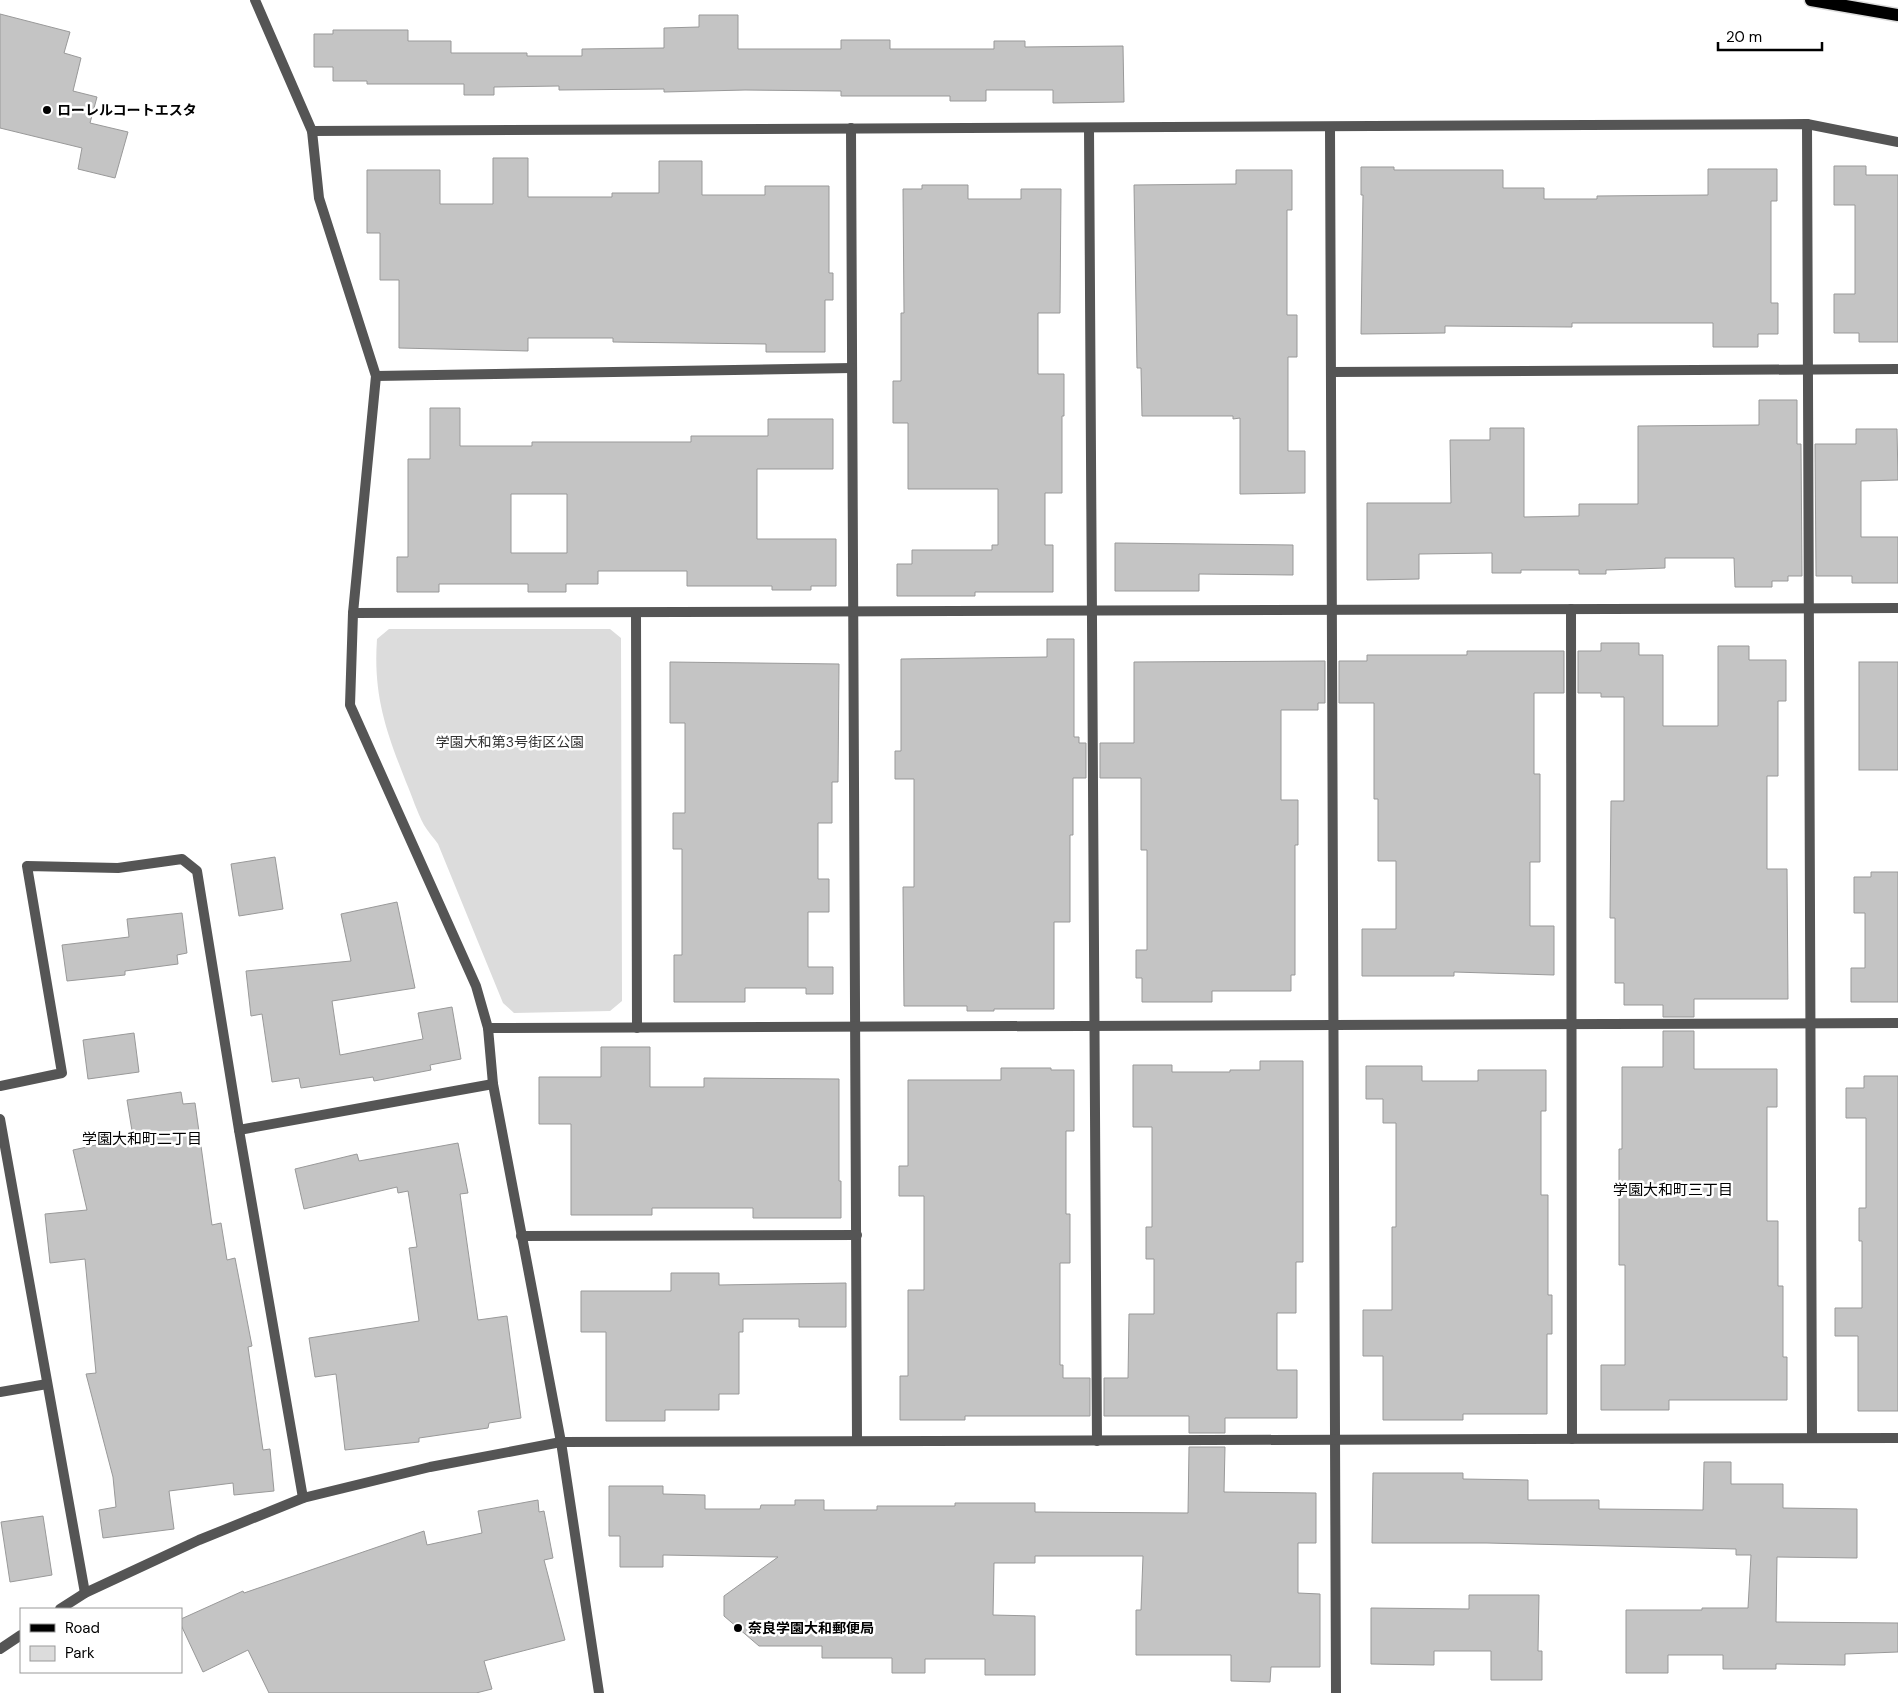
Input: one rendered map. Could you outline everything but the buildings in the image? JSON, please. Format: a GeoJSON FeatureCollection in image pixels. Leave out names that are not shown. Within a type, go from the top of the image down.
{"type":"FeatureCollection","features":[{"type":"Feature","properties":{"kind":"main road"},"geometry":{"type":"LineString","coordinates":[[1811,0],[1898,15]]}},
{"type":"Feature","properties":{"kind":"street"},"geometry":{"type":"LineString","coordinates":[[255,0],[312,131],[319,198],[376,376],[353,613],[350,705],[476,986],[488,1028],[493,1084],[561,1442],[598,1693]]}},
{"type":"Feature","properties":{"kind":"street"},"geometry":{"type":"LineString","coordinates":[[312,131],[1807,124],[1898,142]]}},
{"type":"Feature","properties":{"kind":"street"},"geometry":{"type":"LineString","coordinates":[[1807,124],[1812,1438]]}},
{"type":"Feature","properties":{"kind":"street"},"geometry":{"type":"LineString","coordinates":[[1330,127],[1336,1693]]}},
{"type":"Feature","properties":{"kind":"street"},"geometry":{"type":"LineString","coordinates":[[851,128],[857,1441]]}},
{"type":"Feature","properties":{"kind":"street"},"geometry":{"type":"LineString","coordinates":[[1089,128],[1097,1441]]}},
{"type":"Feature","properties":{"kind":"street"},"geometry":{"type":"LineString","coordinates":[[376,376],[852,368]]}},
{"type":"Feature","properties":{"kind":"street"},"geometry":{"type":"LineString","coordinates":[[1331,372],[1898,369]]}},
{"type":"Feature","properties":{"kind":"street"},"geometry":{"type":"LineString","coordinates":[[353,613],[1898,608]]}},
{"type":"Feature","properties":{"kind":"street"},"geometry":{"type":"LineString","coordinates":[[1571,609],[1572,1439]]}},
{"type":"Feature","properties":{"kind":"street"},"geometry":{"type":"LineString","coordinates":[[636,613],[637,1028]]}},
{"type":"Feature","properties":{"kind":"street"},"geometry":{"type":"LineString","coordinates":[[0,1086],[62,1073],[27,866],[118,868],[182,859],[197,871],[239,1130],[303,1498]]}},
{"type":"Feature","properties":{"kind":"street"},"geometry":{"type":"LineString","coordinates":[[488,1028],[1898,1024]]}},
{"type":"Feature","properties":{"kind":"street"},"geometry":{"type":"LineString","coordinates":[[239,1130],[493,1084]]}},
{"type":"Feature","properties":{"kind":"street"},"geometry":{"type":"LineString","coordinates":[[0,1119],[85,1593]]}},
{"type":"Feature","properties":{"kind":"street"},"geometry":{"type":"LineString","coordinates":[[521,1236],[857,1235]]}},
{"type":"Feature","properties":{"kind":"street"},"geometry":{"type":"LineString","coordinates":[[0,1392],[47,1384]]}},
{"type":"Feature","properties":{"kind":"street"},"geometry":{"type":"LineString","coordinates":[[62,1608],[85,1593],[199,1540],[303,1498],[430,1466],[561,1442],[1898,1438]]}},
{"type":"Feature","properties":{"kind":"street"},"geometry":{"type":"LineString","coordinates":[[0,1649],[20,1636]]}},
{"type":"Feature","properties":{"kind":"green space","name":"学園大和第3号街区公園"},"geometry":{"type":"Polygon","coordinates":[[[389,629],[610,629],[621,638],[622,1001],[610,1011],[514,1013],[503,1003],[438,844],[419,815],[387,729],[379,695],[376,659],[377,639],[389,629]]]}},
{"type":"Feature","properties":{"kind":"place","name":"ローレルコートエスタ"},"geometry":{"type":"Point","coordinates":[47,110]}},
{"type":"Feature","properties":{"kind":"place","name":"奈良学園大和郵便局"},"geometry":{"type":"Point","coordinates":[738,1628]}},
{"type":"Feature","properties":{"kind":"district","name":"学園大和町二丁目"},"geometry":{"type":"Point","coordinates":[142,1139]}},
{"type":"Feature","properties":{"kind":"district","name":"学園大和町三丁目"},"geometry":{"type":"Point","coordinates":[1673,1190]}}]}
